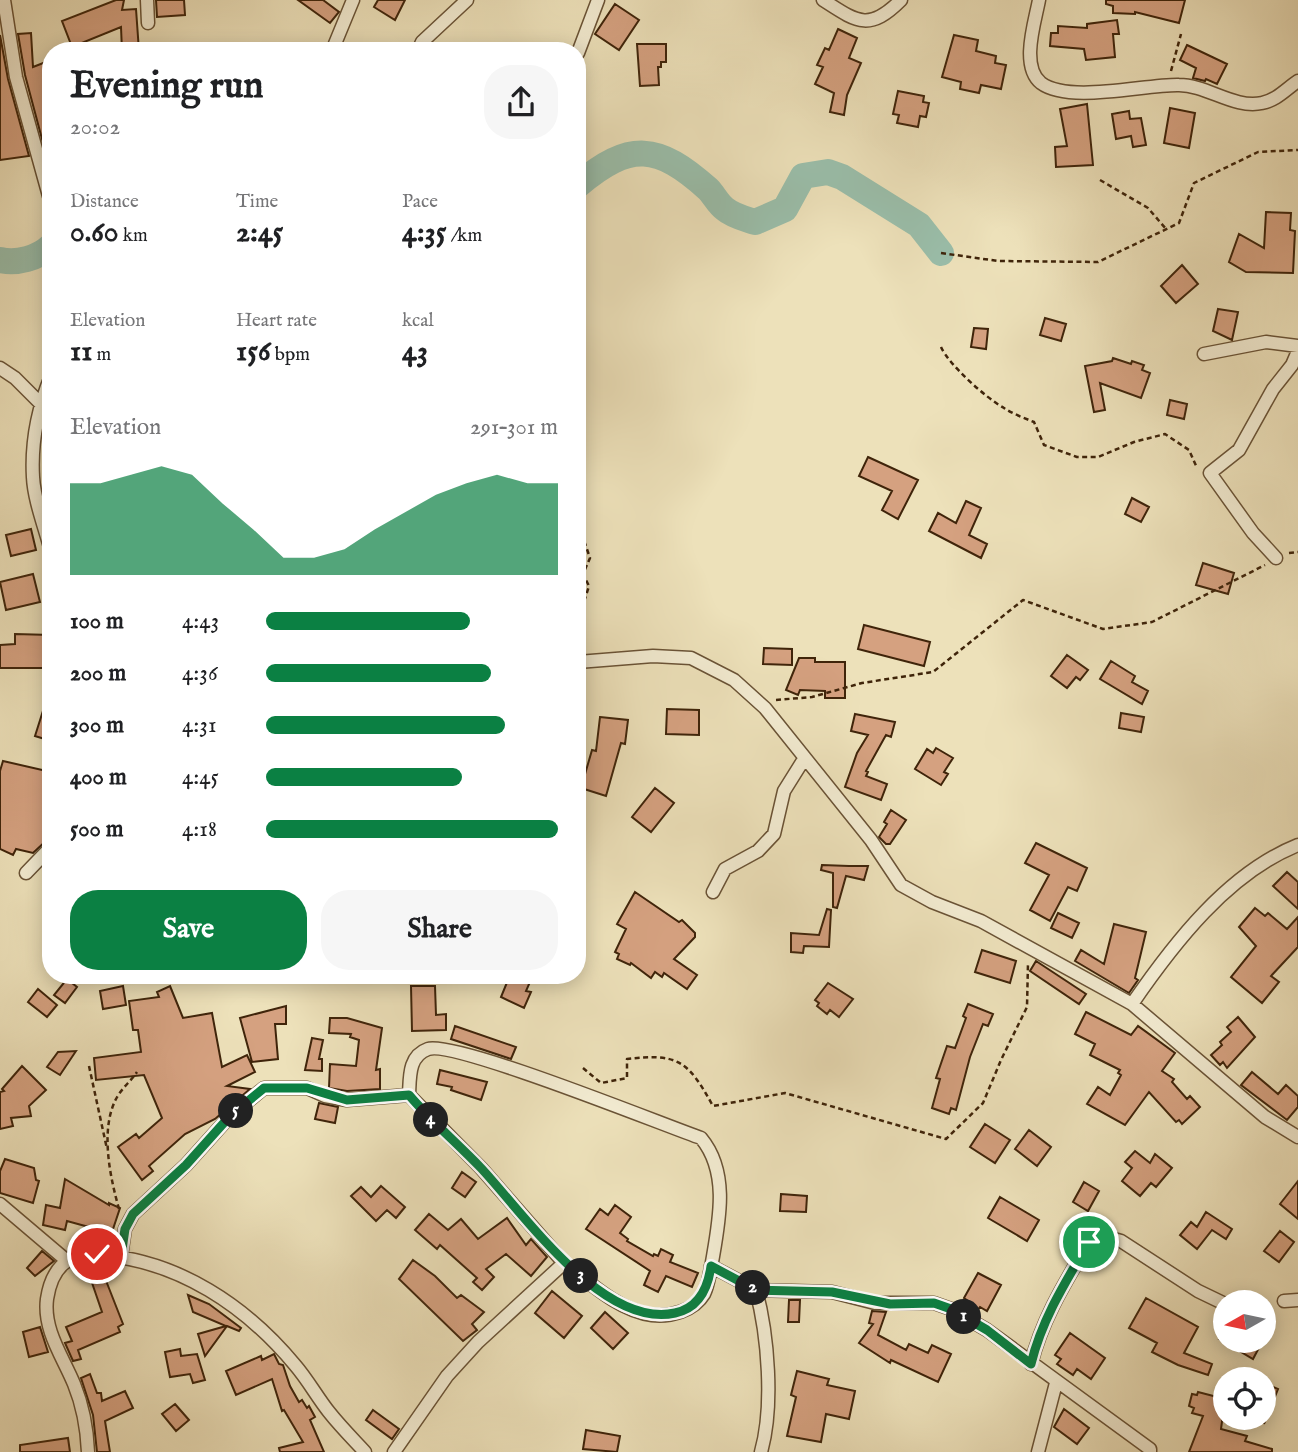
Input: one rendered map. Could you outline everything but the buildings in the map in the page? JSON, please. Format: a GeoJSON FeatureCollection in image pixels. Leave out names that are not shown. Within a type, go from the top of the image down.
{"type":"FeatureCollection","features":[{"type":"Feature","properties":{"kind":"street"},"geometry":{"type":"LineString","coordinates":[[4,0],[16,77],[42,168]]}},
{"type":"Feature","properties":{"kind":"street"},"geometry":{"type":"LineString","coordinates":[[147,0],[148,23]]}},
{"type":"Feature","properties":{"kind":"street"},"geometry":{"type":"LineString","coordinates":[[336,42],[353,0]]}},
{"type":"Feature","properties":{"kind":"street"},"geometry":{"type":"LineString","coordinates":[[422,42],[467,0]]}},
{"type":"Feature","properties":{"kind":"street"},"geometry":{"type":"LineString","coordinates":[[582,42],[598,0]]}},
{"type":"Feature","properties":{"kind":"street"},"geometry":{"type":"LineString","coordinates":[[824,0],[854,20],[866,22],[881,18],[901,0]]}},
{"type":"Feature","properties":{"kind":"street"},"geometry":{"type":"LineString","coordinates":[[1038,0],[1031,51],[1033,70],[1040,82],[1054,89],[1103,93],[1183,85],[1251,104],[1271,101],[1298,81]]}},
{"type":"Feature","properties":{"kind":"street"},"geometry":{"type":"LineString","coordinates":[[1204,354],[1266,342],[1298,346]]}},
{"type":"Feature","properties":{"kind":"street"},"geometry":{"type":"LineString","coordinates":[[1276,558],[1253,533],[1210,473],[1240,450],[1273,389],[1292,365],[1298,351]]}},
{"type":"Feature","properties":{"kind":"street"},"geometry":{"type":"LineString","coordinates":[[0,368],[15,378],[40,403]]}},
{"type":"Feature","properties":{"kind":"street"},"geometry":{"type":"LineString","coordinates":[[42,398],[33,464],[33,480],[42,494]]}},
{"type":"Feature","properties":{"kind":"street"},"geometry":{"type":"LineString","coordinates":[[586,661],[653,656],[691,658],[734,680],[765,708],[871,840],[901,885],[932,902],[981,921],[1132,1004],[1265,1117],[1298,1138]]}},
{"type":"Feature","properties":{"kind":"street"},"geometry":{"type":"LineString","coordinates":[[713,892],[725,869],[758,851],[774,834],[784,791],[804,759]]}},
{"type":"Feature","properties":{"kind":"street"},"geometry":{"type":"LineString","coordinates":[[1132,1004],[1147,982],[1220,897],[1274,855],[1298,845]]}},
{"type":"Feature","properties":{"kind":"street"},"geometry":{"type":"LineString","coordinates":[[26,873],[42,857]]}},
{"type":"Feature","properties":{"kind":"street"},"geometry":{"type":"LineString","coordinates":[[440,1047],[520,1071],[701,1138],[712,1151],[720,1201],[720,1223],[704,1294],[696,1303],[680,1312],[651,1315],[622,1304],[564,1263],[481,1168],[409,1095],[410,1071],[415,1057],[426,1050],[440,1047]]}},
{"type":"Feature","properties":{"kind":"street"},"geometry":{"type":"LineString","coordinates":[[121,1256],[125,1229],[133,1214],[186,1165],[230,1116],[264,1088],[307,1088],[347,1100],[409,1095]]}},
{"type":"Feature","properties":{"kind":"street"},"geometry":{"type":"LineString","coordinates":[[0,1204],[66,1260]]}},
{"type":"Feature","properties":{"kind":"street"},"geometry":{"type":"LineString","coordinates":[[1031,1364],[1038,1338],[1061,1289],[1089,1242],[1096,1238],[1103,1236],[1121,1241],[1198,1292],[1213,1299]]}},
{"type":"Feature","properties":{"kind":"street"},"geometry":{"type":"LineString","coordinates":[[88,1452],[81,1403],[48,1325],[47,1299],[60,1267],[66,1260],[85,1254],[121,1256],[174,1270],[232,1303],[281,1349],[329,1412],[365,1452]]}},
{"type":"Feature","properties":{"kind":"street"},"geometry":{"type":"LineString","coordinates":[[394,1452],[447,1376],[478,1342],[564,1263]]}},
{"type":"Feature","properties":{"kind":"street"},"geometry":{"type":"LineString","coordinates":[[711,1266],[756,1290],[832,1292],[890,1304],[934,1303],[951,1309],[987,1330],[1152,1451]]}},
{"type":"Feature","properties":{"kind":"street"},"geometry":{"type":"LineString","coordinates":[[756,1290],[766,1330],[766,1419],[761,1452]]}},
{"type":"Feature","properties":{"kind":"street"},"geometry":{"type":"LineString","coordinates":[[1284,1301],[1298,1300]]}},
{"type":"Feature","properties":{"kind":"street"},"geometry":{"type":"LineString","coordinates":[[1038,1452],[1056,1383]]}},
{"type":"Feature","properties":{"kind":"path"},"geometry":{"type":"LineString","coordinates":[[1170,85],[1181,34]]}},
{"type":"Feature","properties":{"kind":"path"},"geometry":{"type":"LineString","coordinates":[[941,253],[998,261],[1098,262],[1180,223],[1194,183],[1258,152],[1298,150]]}},
{"type":"Feature","properties":{"kind":"path"},"geometry":{"type":"LineString","coordinates":[[1100,180],[1148,208],[1166,229]]}},
{"type":"Feature","properties":{"kind":"path"},"geometry":{"type":"LineString","coordinates":[[940,347],[944,355],[1002,407],[1034,422],[1044,446],[1077,457],[1098,457],[1134,442],[1165,434],[1189,450],[1197,468],[1210,473]]}},
{"type":"Feature","properties":{"kind":"path"},"geometry":{"type":"LineString","coordinates":[[586,546],[590,558],[586,567]]}},
{"type":"Feature","properties":{"kind":"path"},"geometry":{"type":"LineString","coordinates":[[765,708],[779,698],[813,697],[862,683],[933,672],[1023,600],[1103,629],[1152,622],[1276,558]]}},
{"type":"Feature","properties":{"kind":"path"},"geometry":{"type":"LineString","coordinates":[[583,1068],[601,1083],[627,1078],[626,1059],[653,1056],[683,1063],[696,1076],[713,1106],[785,1093],[946,1139],[983,1103],[1000,1059],[1027,1007],[1029,946]]}},
{"type":"Feature","properties":{"kind":"path"},"geometry":{"type":"LineString","coordinates":[[89,1066],[111,1184],[125,1229]]}},
{"type":"Feature","properties":{"kind":"path"},"geometry":{"type":"LineString","coordinates":[[107,1152],[117,1097],[137,1072]]}},
{"type":"Feature","properties":{"kind":"waterway"},"geometry":{"type":"LineString","coordinates":[[586,179],[613,161],[629,155],[659,156],[690,174],[728,211],[755,222],[785,209],[803,176],[828,172],[842,177],[919,225],[941,253]]}},
{"type":"Feature","properties":{"kind":"waterway"},"geometry":{"type":"LineString","coordinates":[[0,260],[27,259],[42,253]]}},
{"type":"Feature","properties":{"kind":"route"},"geometry":{"type":"LineString","coordinates":[[97,1254],[121,1256],[125,1229],[133,1214],[186,1165],[230,1116],[264,1088],[307,1088],[325,1096],[347,1100],[409,1095],[481,1168],[564,1263],[622,1304],[651,1315],[680,1312],[696,1303],[704,1294],[711,1266],[756,1290],[832,1292],[875,1303],[934,1303],[951,1309],[987,1330],[1031,1364],[1038,1338],[1061,1289],[1089,1242]]}}]}
